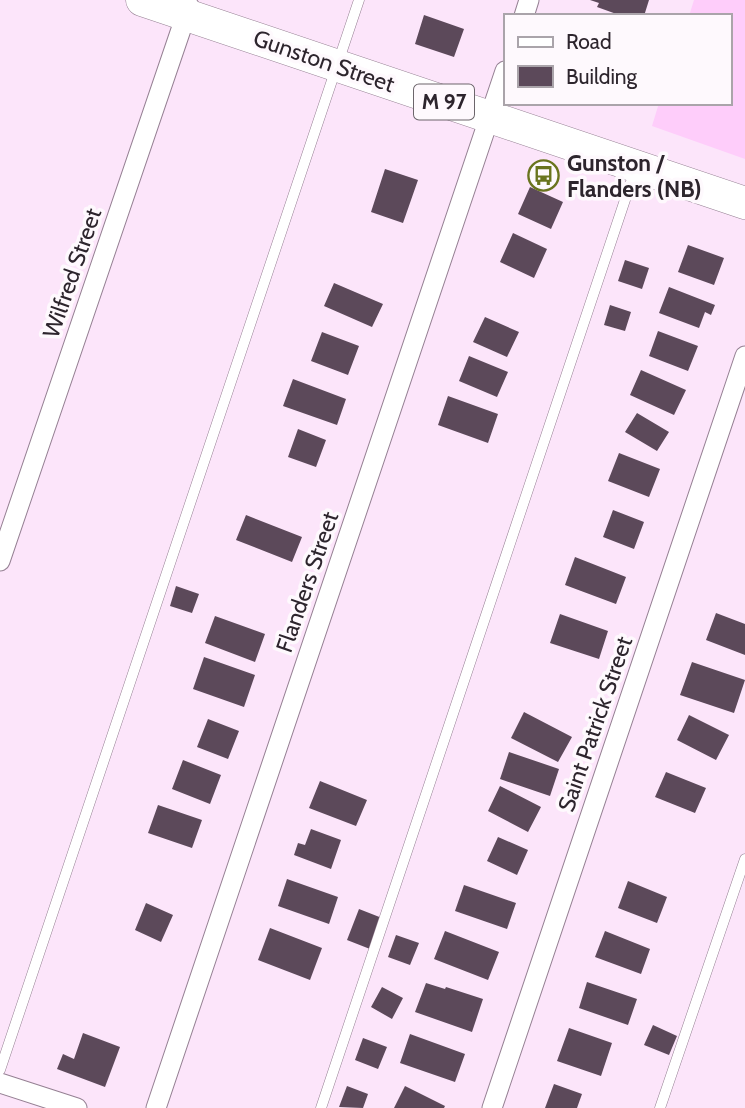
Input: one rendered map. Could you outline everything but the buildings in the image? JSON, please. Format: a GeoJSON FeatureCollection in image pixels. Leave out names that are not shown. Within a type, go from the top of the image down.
{"type":"FeatureCollection","features":[{"type":"Feature","properties":{"kind":"main road","name":"Gunston Street"},"geometry":{"type":"LineString","coordinates":[[142,0],[188,7],[337,66],[745,203]]}},
{"type":"Feature","properties":{"kind":"street","name":"Wilfred Street"},"geometry":{"type":"LineString","coordinates":[[0,561],[188,7]]}},
{"type":"Feature","properties":{"kind":"street","name":"Flanders Street"},"geometry":{"type":"LineString","coordinates":[[156,1108],[504,74]]}},
{"type":"Feature","properties":{"kind":"street","name":"Saint Patrick Street"},"geometry":{"type":"LineString","coordinates":[[492,1108],[745,356]]}},
{"type":"Feature","properties":{"kind":"street"},"geometry":{"type":"LineString","coordinates":[[0,1083],[34,1101],[77,1108]]}},
{"type":"Feature","properties":{"kind":"lane"},"geometry":{"type":"LineString","coordinates":[[0,1070],[359,0]]}},
{"type":"Feature","properties":{"kind":"lane"},"geometry":{"type":"LineString","coordinates":[[321,1108],[636,167]]}},
{"type":"Feature","properties":{"kind":"lane"},"geometry":{"type":"LineString","coordinates":[[660,1108],[745,859]]}},
{"type":"Feature","properties":{"kind":"shaded area"},"geometry":{"type":"Polygon","coordinates":[[[694,0],[745,0],[745,159],[652,126],[658,105],[731,105],[731,14],[690,14],[694,0]]]}},
{"type":"Feature","properties":{"kind":"place","name":"Gunston / Flanders (NB)"},"geometry":{"type":"Point","coordinates":[544,176]}}]}
